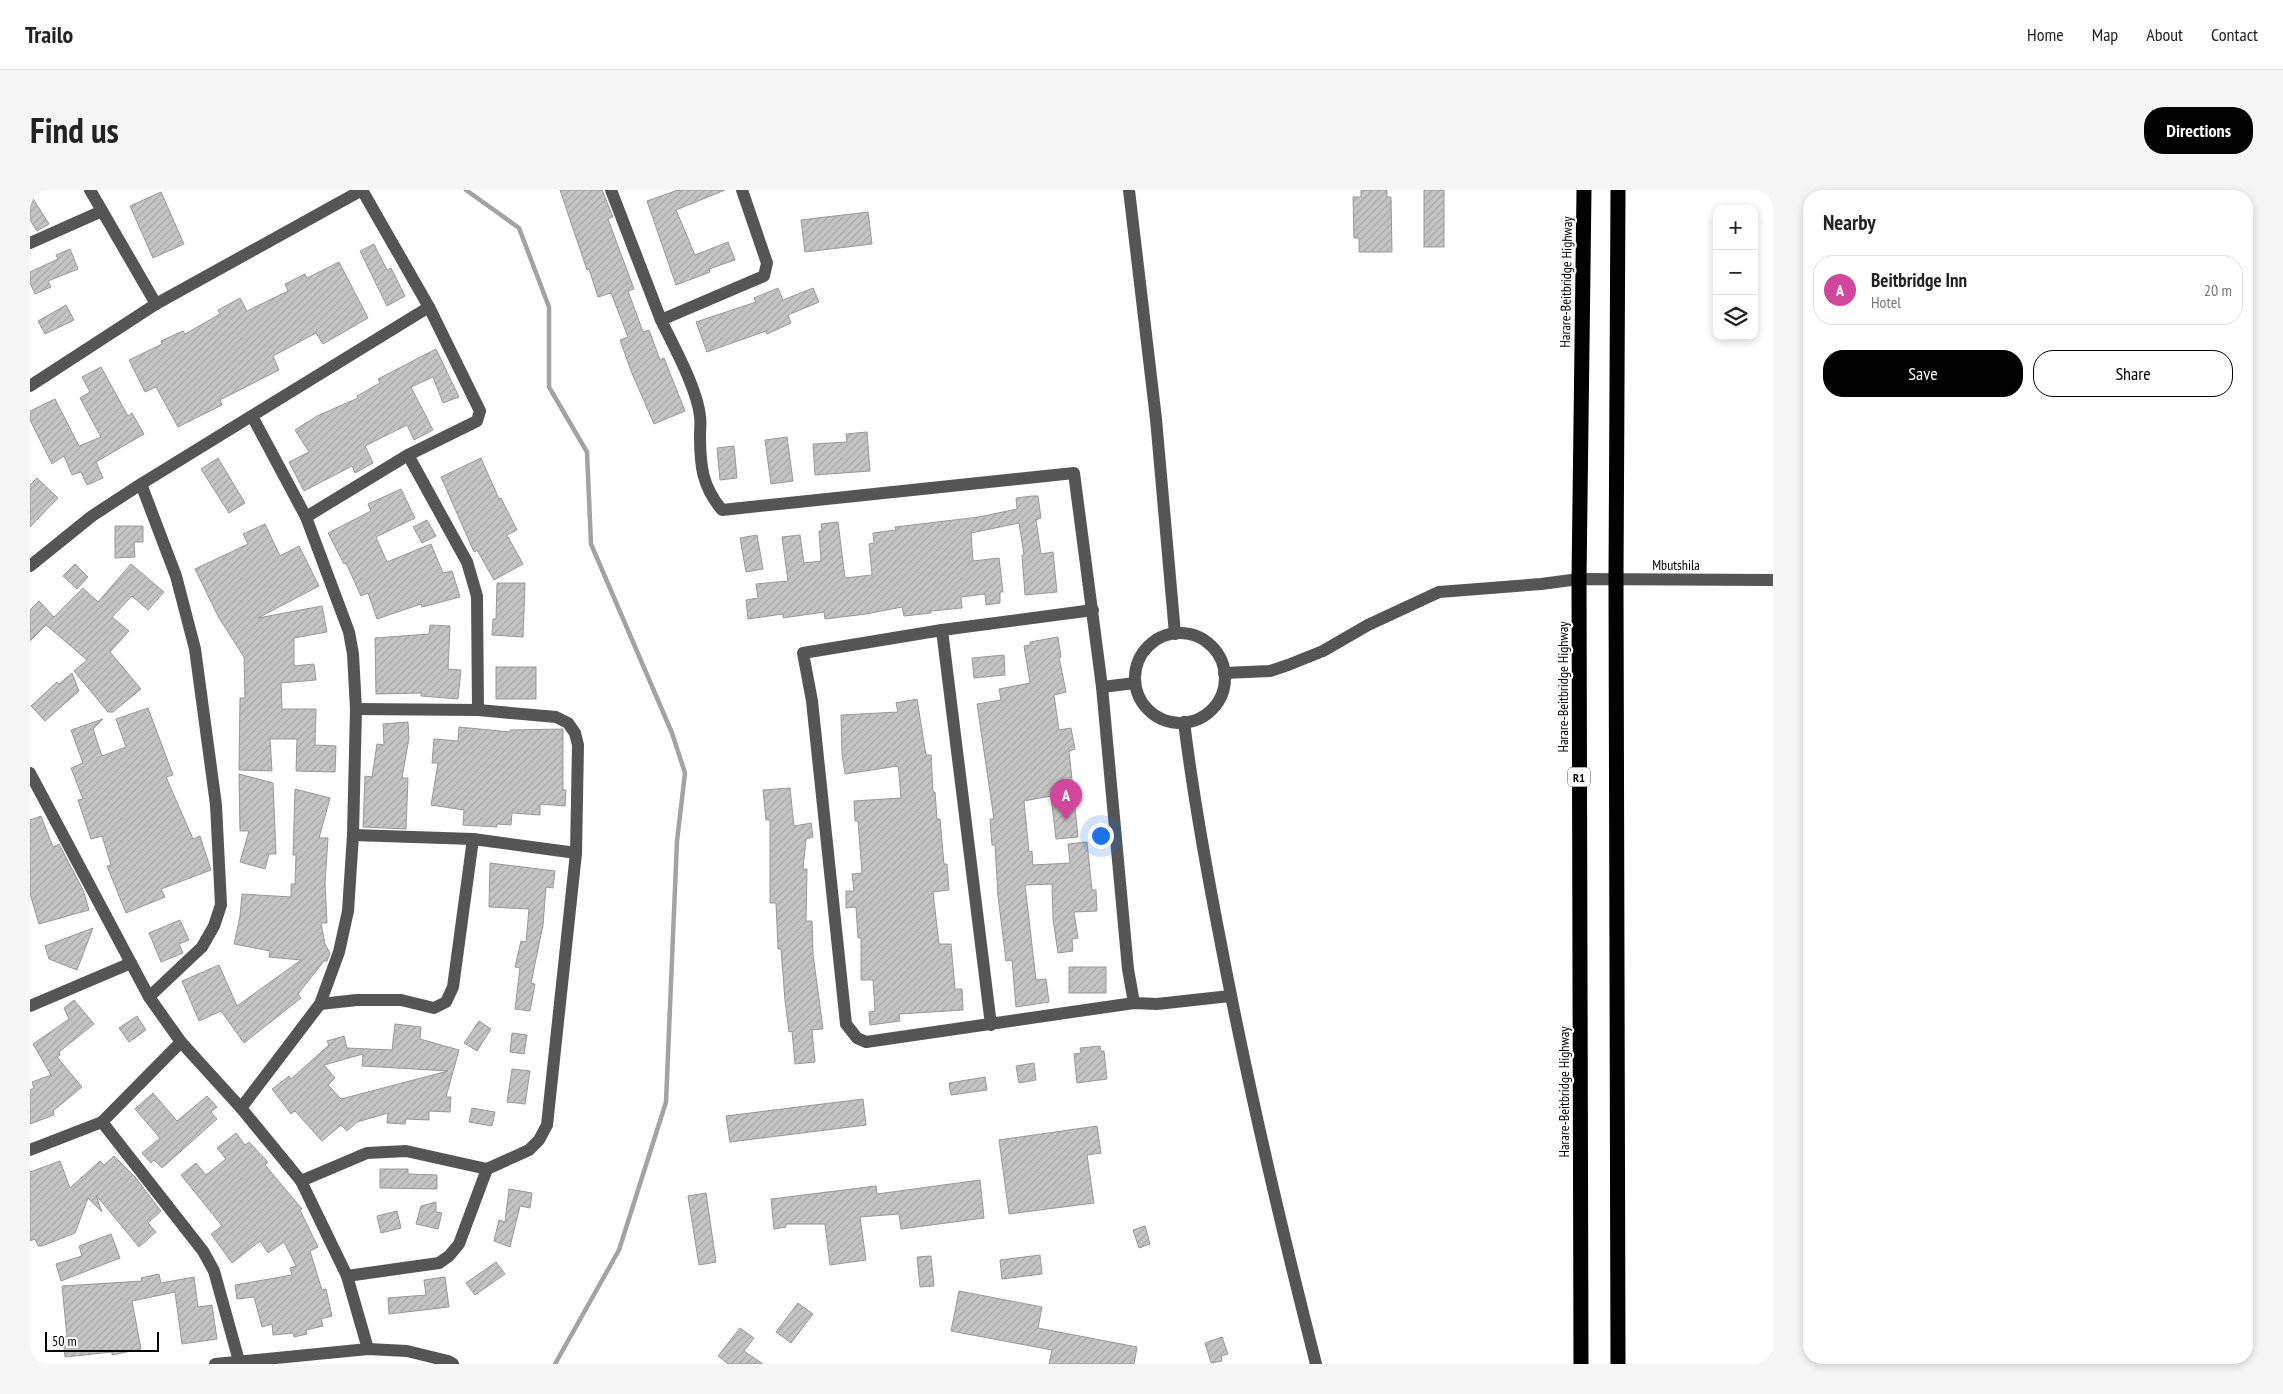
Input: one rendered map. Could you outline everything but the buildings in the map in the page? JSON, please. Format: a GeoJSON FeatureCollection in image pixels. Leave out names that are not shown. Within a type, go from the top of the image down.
{"type":"FeatureCollection","features":[{"type":"Feature","properties":{"kind":"highway","name":"Harare-Beitbridge Highway"},"geometry":{"type":"LineString","coordinates":[[1581,1364],[1579,578],[1584,190]]}},
{"type":"Feature","properties":{"kind":"highway"},"geometry":{"type":"LineString","coordinates":[[1618,190],[1616,580],[1618,1364]]}},
{"type":"Feature","properties":{"kind":"street"},"geometry":{"type":"LineString","coordinates":[[90,190],[156,304]]}},
{"type":"Feature","properties":{"kind":"street"},"geometry":{"type":"LineString","coordinates":[[30,386],[156,304],[362,190],[429,307],[467,381],[478,405],[480,416],[477,420],[408,456],[306,517]]}},
{"type":"Feature","properties":{"kind":"street"},"geometry":{"type":"LineString","coordinates":[[611,190],[661,320],[688,377],[700,415],[700,454],[703,477],[710,495],[722,510],[1074,473],[1102,687],[1128,969],[1134,1003]]}},
{"type":"Feature","properties":{"kind":"street"},"geometry":{"type":"LineString","coordinates":[[661,320],[764,276],[767,263],[742,190]]}},
{"type":"Feature","properties":{"kind":"street"},"geometry":{"type":"LineString","coordinates":[[1129,190],[1156,419],[1175,634]]}},
{"type":"Feature","properties":{"kind":"street"},"geometry":{"type":"LineString","coordinates":[[30,243],[102,211]]}},
{"type":"Feature","properties":{"kind":"street"},"geometry":{"type":"LineString","coordinates":[[30,566],[92,516],[141,484],[429,307]]}},
{"type":"Feature","properties":{"kind":"street"},"geometry":{"type":"LineString","coordinates":[[241,1108],[320,1004],[339,952],[348,911],[353,835],[356,709],[353,654],[349,632],[306,517],[252,416]]}},
{"type":"Feature","properties":{"kind":"street"},"geometry":{"type":"LineString","coordinates":[[408,456],[467,562],[477,596],[478,710]]}},
{"type":"Feature","properties":{"kind":"street"},"geometry":{"type":"LineString","coordinates":[[141,484],[176,576],[195,649],[216,805],[221,905],[214,926],[202,947],[149,997]]}},
{"type":"Feature","properties":{"kind":"street","name":"Mbutshila"},"geometry":{"type":"LineString","coordinates":[[1224,673],[1270,671],[1288,666],[1323,651],[1368,625],[1439,592],[1541,584],[1579,578],[1616,580],[1773,580]]}},
{"type":"Feature","properties":{"kind":"street"},"geometry":{"type":"LineString","coordinates":[[1093,610],[942,630],[803,653],[812,701],[846,1024],[857,1038],[866,1042],[1134,1003],[1157,1004],[1230,996]]}},
{"type":"Feature","properties":{"kind":"street"},"geometry":{"type":"LineString","coordinates":[[942,630],[990,1025]]}},
{"type":"Feature","properties":{"kind":"street"},"geometry":{"type":"LineString","coordinates":[[1175,634],[1185,634],[1204,640],[1218,654],[1224,673],[1222,693],[1211,710],[1203,716],[1184,722],[1165,720],[1148,710],[1137,693],[1135,683],[1138,663],[1148,646],[1156,640],[1175,634]]}},
{"type":"Feature","properties":{"kind":"street"},"geometry":{"type":"LineString","coordinates":[[1102,687],[1135,683]]}},
{"type":"Feature","properties":{"kind":"street"},"geometry":{"type":"LineString","coordinates":[[301,1181],[367,1153],[406,1151],[487,1169],[529,1150],[539,1140],[547,1125],[576,853],[578,745],[575,733],[568,723],[556,718],[478,710],[356,709]]}},
{"type":"Feature","properties":{"kind":"street"},"geometry":{"type":"LineString","coordinates":[[1184,722],[1192,792],[1230,996],[1271,1183],[1316,1364]]}},
{"type":"Feature","properties":{"kind":"street"},"geometry":{"type":"LineString","coordinates":[[30,773],[149,997],[181,1042],[241,1108],[301,1181],[347,1276],[368,1349]]}},
{"type":"Feature","properties":{"kind":"street"},"geometry":{"type":"LineString","coordinates":[[353,835],[473,839],[576,853]]}},
{"type":"Feature","properties":{"kind":"street"},"geometry":{"type":"LineString","coordinates":[[320,1004],[357,1000],[401,1000],[434,1008],[446,1002],[454,987],[473,839]]}},
{"type":"Feature","properties":{"kind":"street"},"geometry":{"type":"LineString","coordinates":[[30,1006],[131,963]]}},
{"type":"Feature","properties":{"kind":"street"},"geometry":{"type":"LineString","coordinates":[[30,1150],[102,1122],[181,1042]]}},
{"type":"Feature","properties":{"kind":"street"},"geometry":{"type":"LineString","coordinates":[[102,1122],[203,1251],[214,1271],[239,1361]]}},
{"type":"Feature","properties":{"kind":"street"},"geometry":{"type":"LineString","coordinates":[[347,1276],[439,1263],[449,1256],[459,1244],[487,1169]]}},
{"type":"Feature","properties":{"kind":"street"},"geometry":{"type":"LineString","coordinates":[[215,1364],[368,1349],[406,1352],[448,1360],[453,1364]]}},
{"type":"Feature","properties":{"kind":"waterway"},"geometry":{"type":"LineString","coordinates":[[466,190],[519,228],[549,307],[549,387],[587,452],[591,544],[672,733],[685,773],[677,841],[666,1102],[619,1250],[555,1364]]}},
{"type":"Feature","properties":{"kind":"place","name":"Beitbridge Inn"},"geometry":{"type":"Point","coordinates":[1066,820]}}]}
